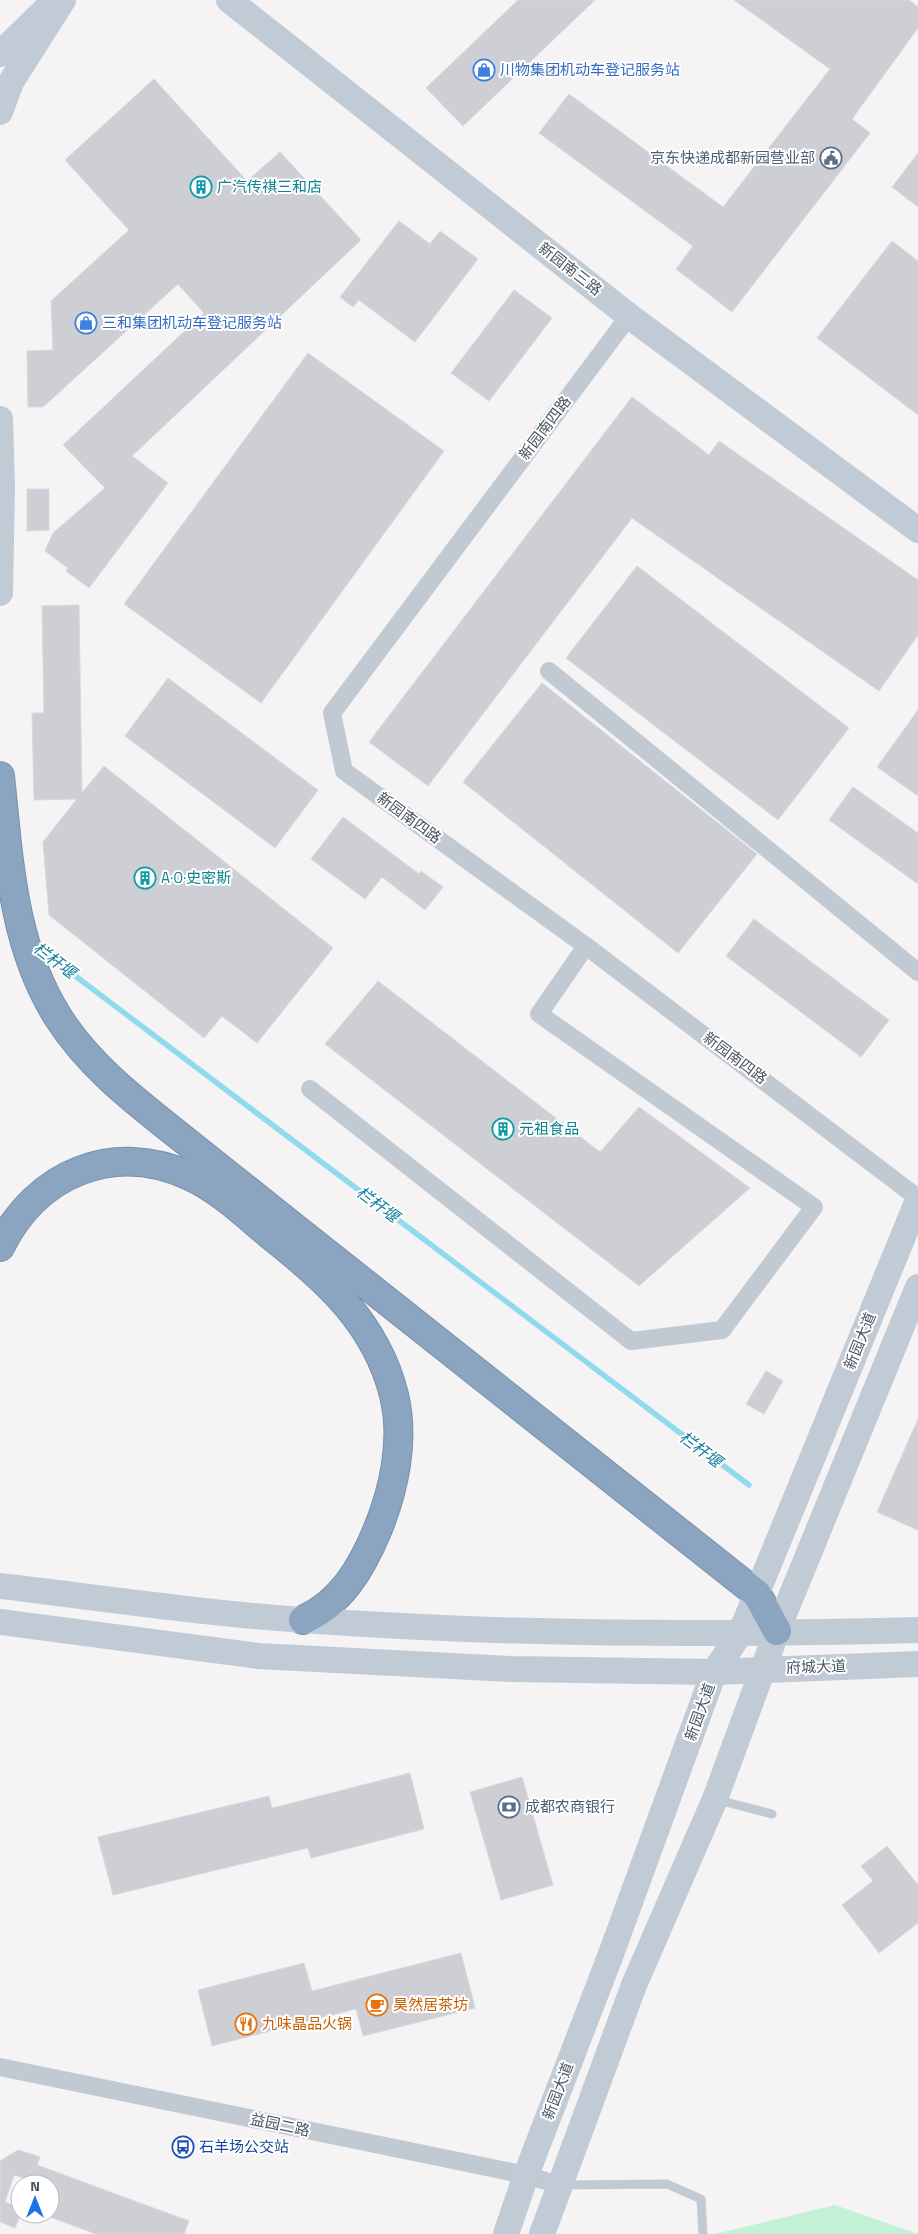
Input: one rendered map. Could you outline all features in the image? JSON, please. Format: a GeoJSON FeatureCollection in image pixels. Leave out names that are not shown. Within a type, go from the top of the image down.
{"type":"FeatureCollection","features":[{"type":"Feature","properties":{"kind":"highway"},"geometry":{"type":"LineString","coordinates":[[0,776],[17,916],[22,937],[42,989],[58,1017],[101,1071],[199,1167],[756,1594],[777,1631]]}},
{"type":"Feature","properties":{"kind":"highway"},"geometry":{"type":"LineString","coordinates":[[0,1247],[13,1223],[27,1205],[46,1189],[78,1172],[99,1165],[136,1163],[173,1169],[199,1167]]}},
{"type":"Feature","properties":{"kind":"highway"},"geometry":{"type":"LineString","coordinates":[[199,1167],[221,1195],[332,1286],[348,1305],[381,1359],[394,1396],[398,1443],[393,1486],[383,1517],[364,1560],[349,1584],[333,1602],[319,1613],[302,1620]]}},
{"type":"Feature","properties":{"kind":"street"},"geometry":{"type":"LineString","coordinates":[[0,54],[55,0]]}},
{"type":"Feature","properties":{"kind":"street"},"geometry":{"type":"LineString","coordinates":[[0,112],[11,82],[63,0]]}},
{"type":"Feature","properties":{"kind":"street","name":"新园南三路"},"geometry":{"type":"LineString","coordinates":[[229,0],[629,316],[918,530]]}},
{"type":"Feature","properties":{"kind":"street","name":"新园南四路"},"geometry":{"type":"LineString","coordinates":[[629,316],[332,712],[344,771],[586,946],[918,1199]]}},
{"type":"Feature","properties":{"kind":"street"},"geometry":{"type":"LineString","coordinates":[[0,419],[2,487],[0,593]]}},
{"type":"Feature","properties":{"kind":"street"},"geometry":{"type":"LineString","coordinates":[[549,672],[918,972]]}},
{"type":"Feature","properties":{"kind":"street"},"geometry":{"type":"LineString","coordinates":[[310,1089],[631,1341],[722,1330],[814,1207],[539,1014],[586,946]]}},
{"type":"Feature","properties":{"kind":"street","name":"新园大道"},"geometry":{"type":"LineString","coordinates":[[506,2234],[526,2175],[611,1954],[714,1672],[741,1632],[918,1199]]}},
{"type":"Feature","properties":{"kind":"street"},"geometry":{"type":"LineString","coordinates":[[542,2234],[634,1985],[715,1800],[777,1631],[918,1287]]}},
{"type":"Feature","properties":{"kind":"street"},"geometry":{"type":"LineString","coordinates":[[0,1586],[302,1620],[452,1629],[617,1634],[918,1630]]}},
{"type":"Feature","properties":{"kind":"street","name":"府城大道"},"geometry":{"type":"LineString","coordinates":[[0,1622],[258,1656],[511,1669],[714,1672],[762,1669],[917,1668]]}},
{"type":"Feature","properties":{"kind":"street","name":"益园二路"},"geometry":{"type":"LineString","coordinates":[[0,2067],[526,2175],[560,2185]]}},
{"type":"Feature","properties":{"kind":"lane"},"geometry":{"type":"LineString","coordinates":[[715,1800],[772,1814]]}},
{"type":"Feature","properties":{"kind":"lane"},"geometry":{"type":"LineString","coordinates":[[560,2185],[667,2184],[701,2199],[703,2234]]}},
{"type":"Feature","properties":{"kind":"green space"},"geometry":{"type":"Polygon","coordinates":[[[835,2205],[918,2234],[715,2234],[835,2205]]]}},
{"type":"Feature","properties":{"kind":"building"},"geometry":{"type":"Polygon","coordinates":[[[518,0],[595,0],[463,126],[426,88],[518,0]]]}},
{"type":"Feature","properties":{"kind":"building"},"geometry":{"type":"Polygon","coordinates":[[[734,0],[909,0],[918,7],[918,28],[852,119],[870,133],[732,312],[676,269],[693,246],[539,133],[569,94],[723,207],[830,69],[734,0]]]}},
{"type":"Feature","properties":{"kind":"building"},"geometry":{"type":"Polygon","coordinates":[[[154,79],[247,181],[280,152],[361,240],[132,456],[168,483],[89,588],[66,571],[68,568],[45,551],[53,533],[105,488],[63,445],[204,313],[178,284],[43,407],[28,407],[27,351],[53,350],[51,301],[129,230],[65,160],[154,79]]]}},
{"type":"Feature","properties":{"kind":"building"},"geometry":{"type":"Polygon","coordinates":[[[918,153],[918,207],[892,187],[918,153]]]}},
{"type":"Feature","properties":{"kind":"building"},"geometry":{"type":"Polygon","coordinates":[[[399,221],[430,244],[440,231],[478,259],[415,342],[359,300],[353,307],[340,297],[399,221]]]}},
{"type":"Feature","properties":{"kind":"building"},"geometry":{"type":"Polygon","coordinates":[[[892,241],[918,261],[918,415],[817,338],[892,241]]]}},
{"type":"Feature","properties":{"kind":"building"},"geometry":{"type":"Polygon","coordinates":[[[514,290],[552,318],[489,401],[451,373],[514,290]]]}},
{"type":"Feature","properties":{"kind":"building"},"geometry":{"type":"Polygon","coordinates":[[[308,353],[444,451],[261,703],[124,604],[308,353]]]}},
{"type":"Feature","properties":{"kind":"building"},"geometry":{"type":"Polygon","coordinates":[[[632,397],[709,455],[719,441],[918,580],[918,635],[879,691],[632,518],[428,786],[369,742],[632,397]]]}},
{"type":"Feature","properties":{"kind":"building"},"geometry":{"type":"Polygon","coordinates":[[[27,489],[49,489],[49,530],[27,531],[27,489]]]}},
{"type":"Feature","properties":{"kind":"building"},"geometry":{"type":"Polygon","coordinates":[[[637,566],[849,728],[778,820],[566,658],[637,566]]]}},
{"type":"Feature","properties":{"kind":"building","name":"A·O·史密斯"},"geometry":{"type":"Polygon","coordinates":[[[79,605],[82,793],[104,766],[333,948],[257,1043],[222,1016],[204,1038],[49,915],[43,842],[77,799],[34,800],[32,713],[44,713],[42,606],[79,605]]]}},
{"type":"Feature","properties":{"kind":"building"},"geometry":{"type":"Polygon","coordinates":[[[168,678],[318,790],[275,848],[125,736],[168,678]]]}},
{"type":"Feature","properties":{"kind":"building"},"geometry":{"type":"Polygon","coordinates":[[[542,683],[757,854],[678,953],[463,782],[542,683]]]}},
{"type":"Feature","properties":{"kind":"building"},"geometry":{"type":"Polygon","coordinates":[[[918,710],[918,796],[877,767],[918,710]]]}},
{"type":"Feature","properties":{"kind":"building"},"geometry":{"type":"Polygon","coordinates":[[[853,787],[918,833],[918,884],[829,820],[853,787]]]}},
{"type":"Feature","properties":{"kind":"building"},"geometry":{"type":"Polygon","coordinates":[[[343,817],[419,874],[421,871],[443,887],[425,910],[382,877],[365,899],[311,859],[343,817]]]}},
{"type":"Feature","properties":{"kind":"building"},"geometry":{"type":"Polygon","coordinates":[[[754,919],[889,1020],[861,1057],[726,956],[754,919]]]}},
{"type":"Feature","properties":{"kind":"building","name":"元祖食品"},"geometry":{"type":"Polygon","coordinates":[[[378,981],[600,1152],[639,1107],[750,1188],[639,1286],[325,1044],[378,981]]]}},
{"type":"Feature","properties":{"kind":"building"},"geometry":{"type":"Polygon","coordinates":[[[766,1371],[783,1381],[764,1414],[746,1404],[766,1371]]]}},
{"type":"Feature","properties":{"kind":"building"},"geometry":{"type":"Polygon","coordinates":[[[918,1419],[918,1530],[877,1512],[918,1419]]]}},
{"type":"Feature","properties":{"kind":"building"},"geometry":{"type":"Polygon","coordinates":[[[410,1773],[424,1829],[311,1858],[308,1848],[113,1895],[98,1837],[269,1796],[272,1808],[410,1773]]]}},
{"type":"Feature","properties":{"kind":"building"},"geometry":{"type":"Polygon","coordinates":[[[522,1777],[553,1885],[501,1900],[470,1792],[522,1777]]]}},
{"type":"Feature","properties":{"kind":"building"},"geometry":{"type":"Polygon","coordinates":[[[887,1846],[918,1885],[918,1923],[879,1953],[842,1905],[873,1881],[861,1866],[887,1846]]]}},
{"type":"Feature","properties":{"kind":"building"},"geometry":{"type":"Polygon","coordinates":[[[461,1953],[475,2008],[363,2036],[356,2009],[212,2046],[198,1990],[304,1963],[312,1991],[461,1953]]]}},
{"type":"Feature","properties":{"kind":"building"},"geometry":{"type":"Polygon","coordinates":[[[18,2150],[40,2157],[37,2165],[189,2221],[184,2234],[96,2234],[60,2221],[60,2174],[10,2174],[10,2187],[5,2202],[10,2204],[10,2224],[17,2224],[15,2228],[0,2222],[0,2161],[18,2150]]]}},
{"type":"Feature","properties":{"kind":"waterway","name":"栏杆堰"},"geometry":{"type":"LineString","coordinates":[[37,947],[749,1485]]}},
{"type":"Feature","properties":{"kind":"place","name":"川物集团机动车登记服务站"},"geometry":{"type":"Point","coordinates":[484,70]}},
{"type":"Feature","properties":{"kind":"place","name":"京东快递成都新园营业部"},"geometry":{"type":"Point","coordinates":[831,158]}},
{"type":"Feature","properties":{"kind":"place","name":"广汽传祺三和店"},"geometry":{"type":"Point","coordinates":[201,187]}},
{"type":"Feature","properties":{"kind":"place","name":"三和集团机动车登记服务站"},"geometry":{"type":"Point","coordinates":[86,323]}},
{"type":"Feature","properties":{"kind":"place","name":"A·O·史密斯"},"geometry":{"type":"Point","coordinates":[145,878]}},
{"type":"Feature","properties":{"kind":"place","name":"元祖食品"},"geometry":{"type":"Point","coordinates":[503,1129]}},
{"type":"Feature","properties":{"kind":"place","name":"成都农商银行"},"geometry":{"type":"Point","coordinates":[509,1807]}},
{"type":"Feature","properties":{"kind":"place","name":"昊然居茶坊"},"geometry":{"type":"Point","coordinates":[377,2005]}},
{"type":"Feature","properties":{"kind":"place","name":"九味晶品火锅"},"geometry":{"type":"Point","coordinates":[246,2024]}},
{"type":"Feature","properties":{"kind":"place","name":"石羊场公交站"},"geometry":{"type":"Point","coordinates":[183,2147]}}]}
